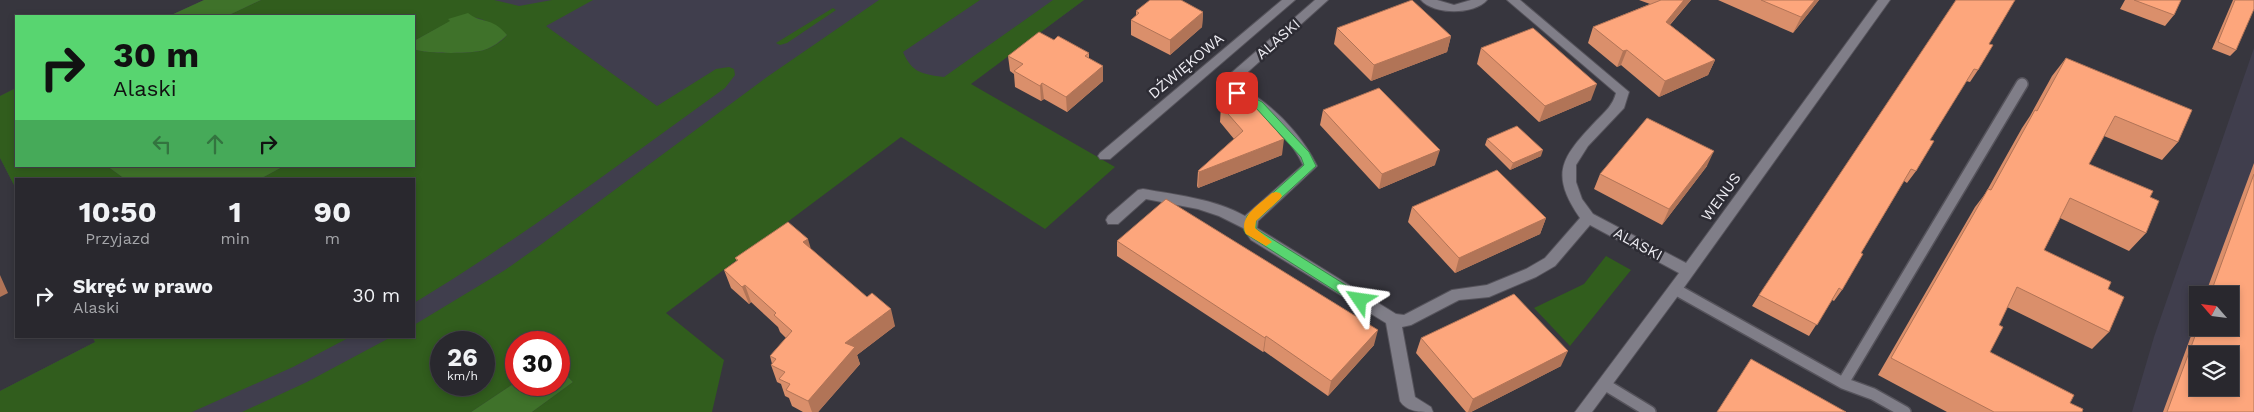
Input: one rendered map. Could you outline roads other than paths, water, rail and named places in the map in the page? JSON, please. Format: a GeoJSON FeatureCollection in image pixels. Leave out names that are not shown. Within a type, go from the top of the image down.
{"type":"FeatureCollection","features":[{"type":"Feature","properties":{"kind":"street","name":"DŹWIĘKOWA"},"geometry":{"type":"LineString","coordinates":[[1105,156],[1289,0]]}},
{"type":"Feature","properties":{"kind":"street","name":"ALASKI"},"geometry":{"type":"LineString","coordinates":[[1249,225],[1251,219],[1310,166],[1305,155],[1259,104],[1237,93],[1231,86],[1234,77],[1322,0]]}},
{"type":"Feature","properties":{"kind":"street"},"geometry":{"type":"LineString","coordinates":[[1428,0],[1453,10],[1461,9],[1481,0]]}},
{"type":"Feature","properties":{"kind":"street","name":"ALASKI"},"geometry":{"type":"LineString","coordinates":[[1513,0],[1623,92],[1619,105],[1583,143],[1569,165],[1569,182],[1576,201],[1588,218],[1688,271]]}},
{"type":"Feature","properties":{"kind":"street","name":"WENUS"},"geometry":{"type":"LineString","coordinates":[[1583,412],[1675,289],[1884,0]]}},
{"type":"Feature","properties":{"kind":"street"},"geometry":{"type":"LineString","coordinates":[[1112,220],[1143,194],[1213,207],[1232,214],[1249,225],[1250,230],[1256,236],[1393,320],[1406,321],[1457,294],[1490,291],[1531,273],[1550,262],[1565,247],[1588,218]]}},
{"type":"Feature","properties":{"kind":"street"},"geometry":{"type":"LineString","coordinates":[[1393,320],[1408,401],[1425,412]]}},
{"type":"Feature","properties":{"kind":"lane"},"geometry":{"type":"LineString","coordinates":[[1843,383],[2022,84]]}},
{"type":"Feature","properties":{"kind":"lane"},"geometry":{"type":"LineString","coordinates":[[1675,289],[1843,383],[1873,394],[1905,412]]}},
{"type":"Feature","properties":{"kind":"lane"},"geometry":{"type":"LineString","coordinates":[[1604,384],[1650,412]]}}]}
